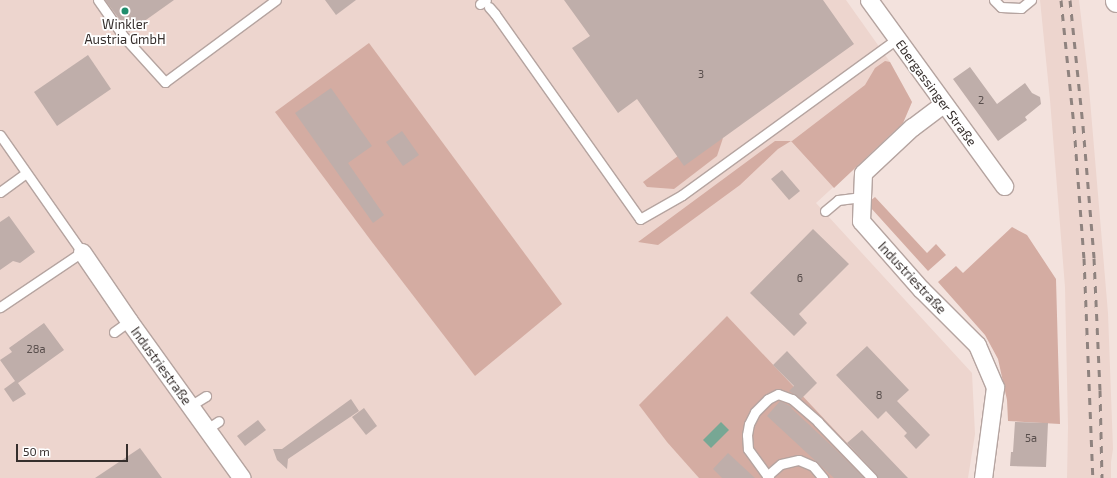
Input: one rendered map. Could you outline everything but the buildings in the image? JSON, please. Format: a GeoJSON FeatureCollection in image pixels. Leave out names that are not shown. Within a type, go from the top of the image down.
{"type":"FeatureCollection","features":[{"type":"Feature","properties":{"kind":"street","name":"Ebergassinger Straße"},"geometry":{"type":"LineString","coordinates":[[876,2],[897,39],[1004,186]]}},
{"type":"Feature","properties":{"kind":"street","name":"Industriestraße"},"geometry":{"type":"LineString","coordinates":[[943,104],[912,127],[863,173],[861,221],[921,289],[977,345],[995,387],[983,478]]}},
{"type":"Feature","properties":{"kind":"street","name":"Industriestraße"},"geometry":{"type":"LineString","coordinates":[[82,252],[129,321],[170,388],[190,406],[237,470]]}},
{"type":"Feature","properties":{"kind":"lane"},"geometry":{"type":"LineString","coordinates":[[98,0],[124,37],[165,82],[276,0]]}},
{"type":"Feature","properties":{"kind":"lane"},"geometry":{"type":"LineString","coordinates":[[994,0],[1001,7],[1021,8],[1031,0]]}},
{"type":"Feature","properties":{"kind":"lane"},"geometry":{"type":"LineString","coordinates":[[485,4],[496,14],[640,219],[682,195],[897,39]]}},
{"type":"Feature","properties":{"kind":"lane"},"geometry":{"type":"LineString","coordinates":[[0,135],[82,252],[0,307]]}},
{"type":"Feature","properties":{"kind":"lane"},"geometry":{"type":"LineString","coordinates":[[0,192],[26,173]]}},
{"type":"Feature","properties":{"kind":"lane"},"geometry":{"type":"LineString","coordinates":[[825,211],[838,200],[862,197]]}},
{"type":"Feature","properties":{"kind":"lane"},"geometry":{"type":"LineString","coordinates":[[114,332],[129,321]]}},
{"type":"Feature","properties":{"kind":"lane"},"geometry":{"type":"LineString","coordinates":[[823,478],[813,466],[799,460],[781,464],[768,477],[748,449],[747,435],[749,424],[755,412],[768,399],[778,394],[792,399],[872,478]]}},
{"type":"Feature","properties":{"kind":"lane"},"geometry":{"type":"LineString","coordinates":[[190,406],[206,396]]}},
{"type":"Feature","properties":{"kind":"shaded area"},"geometry":{"type":"Polygon","coordinates":[[[0,0],[846,0],[890,62],[912,102],[903,123],[816,203],[972,373],[975,434],[968,478],[0,478],[0,0]]]}},
{"type":"Feature","properties":{"kind":"shaded area"},"geometry":{"type":"Polygon","coordinates":[[[1040,0],[1079,0],[1088,76],[1108,313],[1113,449],[1111,478],[1067,478],[1068,427],[1065,287],[1050,100],[1040,0]]]}},
{"type":"Feature","properties":{"kind":"shaded area"},"geometry":{"type":"Polygon","coordinates":[[[369,43],[562,304],[475,376],[275,112],[369,43]]]}},
{"type":"Feature","properties":{"kind":"shaded area"},"geometry":{"type":"Polygon","coordinates":[[[885,61],[890,62],[912,102],[903,123],[834,188],[791,141],[865,85],[875,68],[885,61]]]}},
{"type":"Feature","properties":{"kind":"shaded area"},"geometry":{"type":"Polygon","coordinates":[[[723,138],[717,156],[674,189],[647,187],[643,182],[678,156],[723,138]]]}},
{"type":"Feature","properties":{"kind":"shaded area"},"geometry":{"type":"Polygon","coordinates":[[[775,141],[791,141],[778,149],[740,185],[658,245],[638,242],[775,141]]]}},
{"type":"Feature","properties":{"kind":"shaded area"},"geometry":{"type":"Polygon","coordinates":[[[875,197],[927,253],[936,244],[946,255],[928,271],[871,208],[870,201],[875,197]]]}},
{"type":"Feature","properties":{"kind":"shaded area"},"geometry":{"type":"Polygon","coordinates":[[[1012,227],[1027,235],[1056,279],[1060,424],[1008,421],[1007,400],[998,359],[985,335],[938,282],[956,266],[963,273],[1012,227]]]}},
{"type":"Feature","properties":{"kind":"shaded area"},"geometry":{"type":"Polygon","coordinates":[[[727,316],[880,478],[699,478],[667,442],[639,405],[727,316]]]}},
{"type":"Feature","properties":{"kind":"shaded area"},"geometry":{"type":"Polygon","coordinates":[[[721,422],[729,430],[711,448],[703,440],[721,422]]]}},
{"type":"Feature","properties":{"kind":"railway"},"geometry":{"type":"LineString","coordinates":[[1061,0],[1074,126],[1084,258],[1093,478]]}},
{"type":"Feature","properties":{"kind":"railway"},"geometry":{"type":"LineString","coordinates":[[1070,0],[1083,126],[1094,258],[1102,478]]}},
{"type":"Feature","properties":{"kind":"place","name":"Winkler Austria GmbH"},"geometry":{"type":"Point","coordinates":[125,11]}}]}
